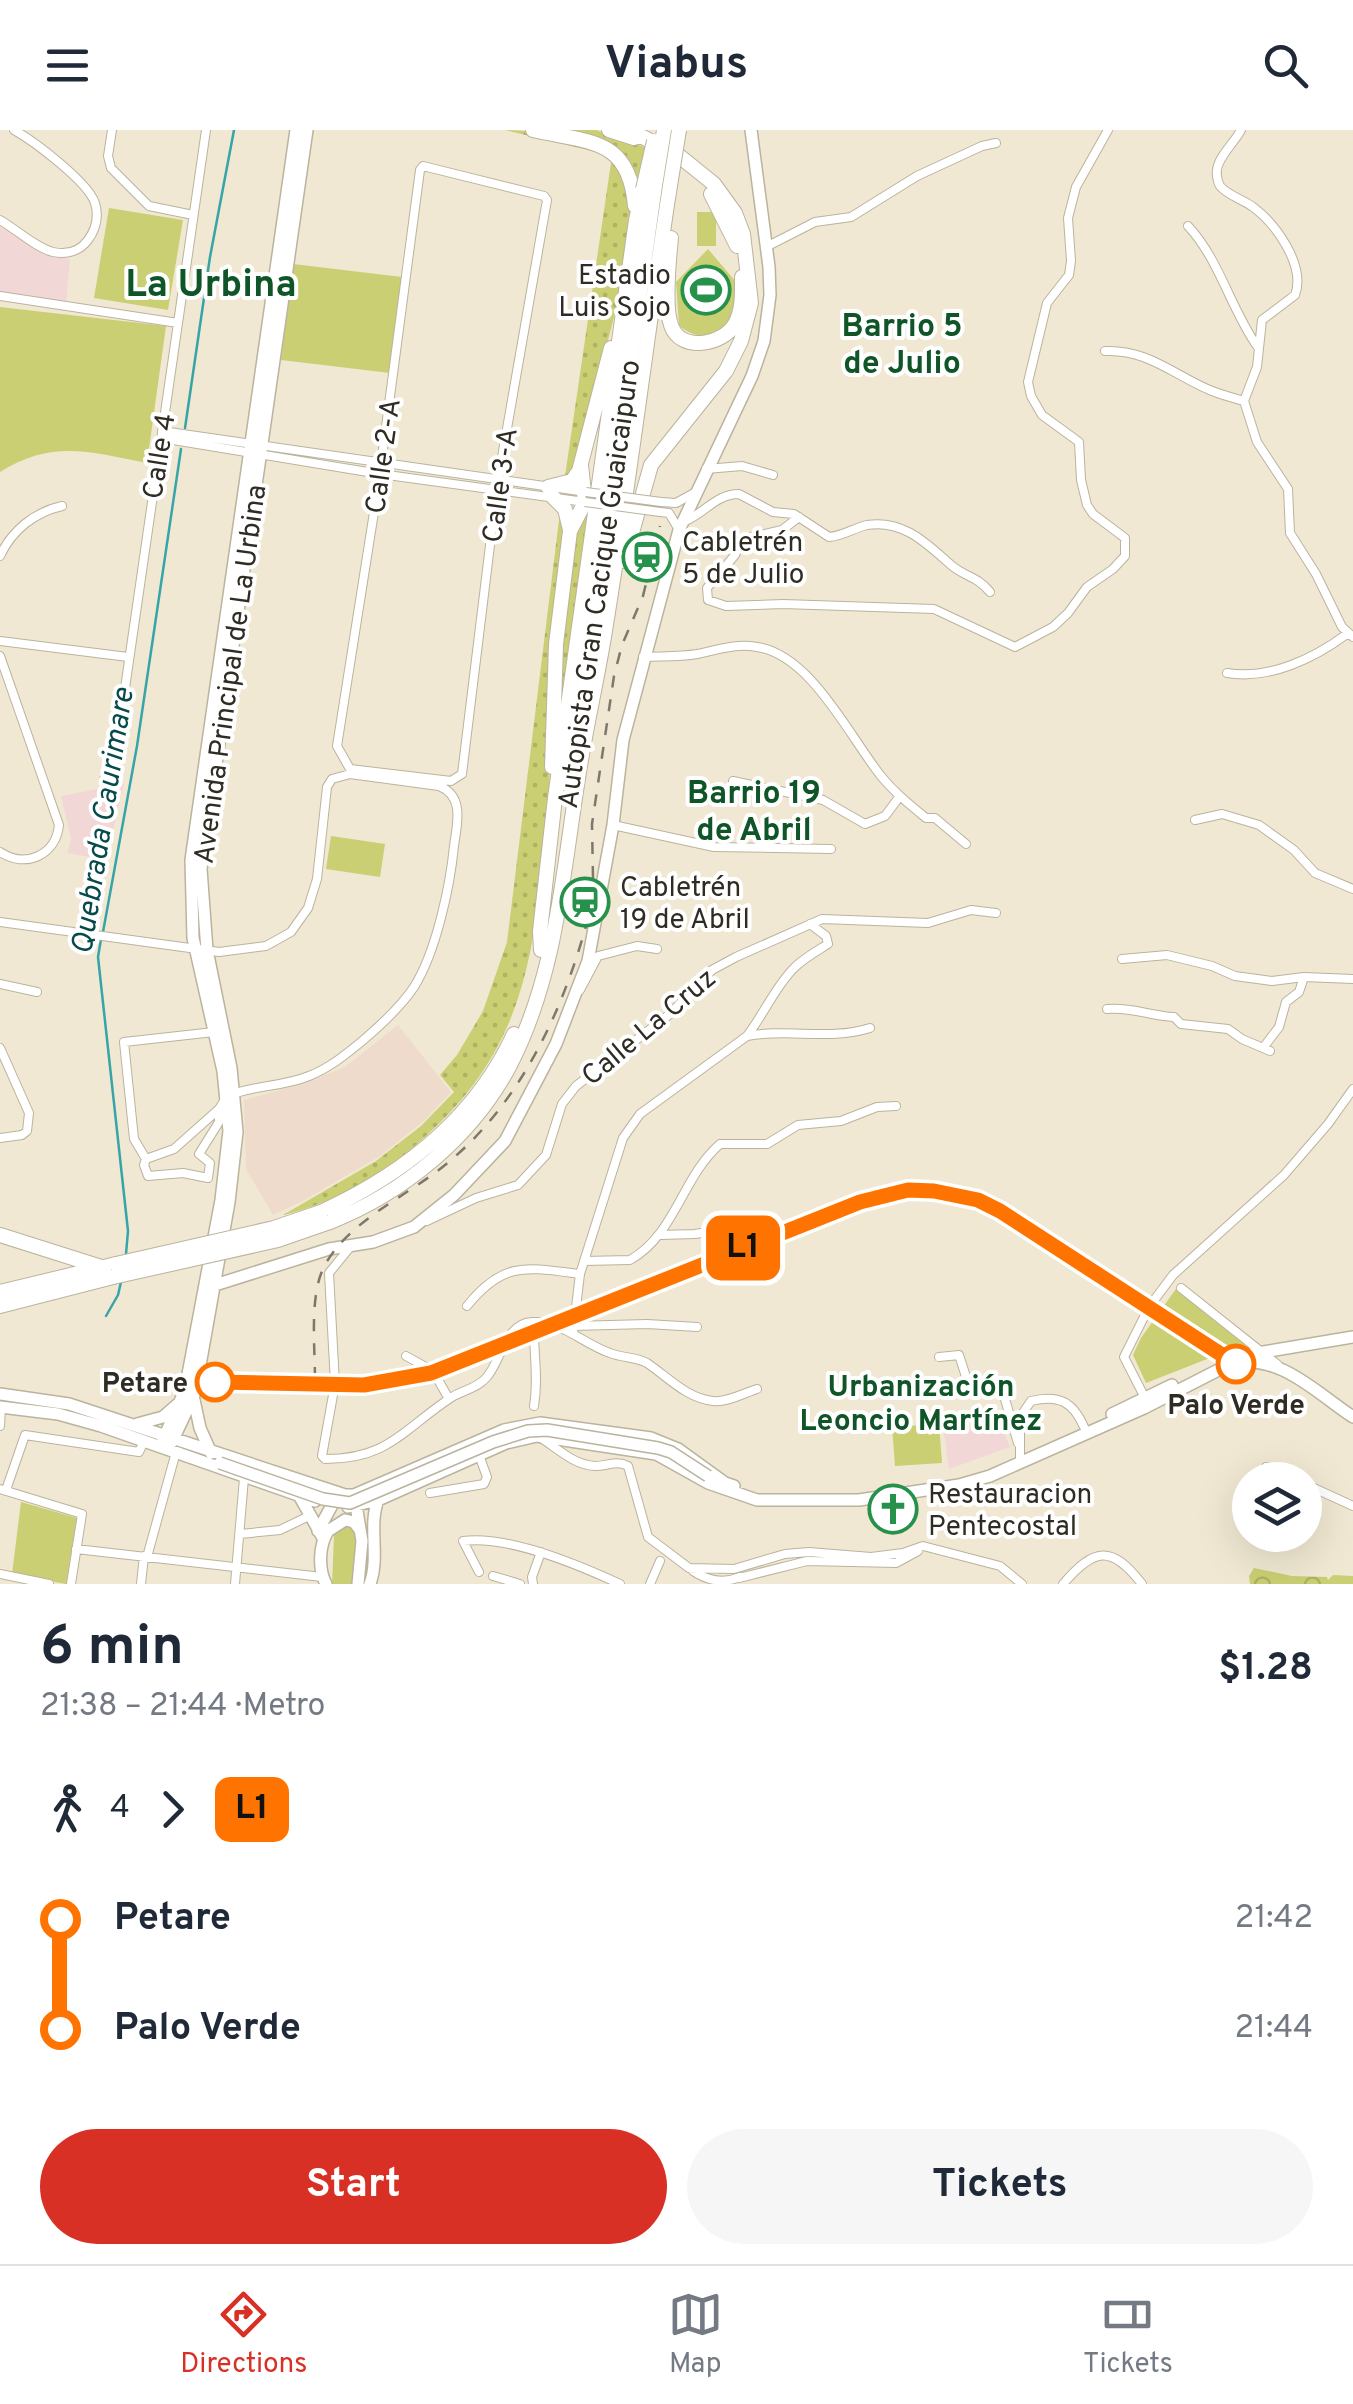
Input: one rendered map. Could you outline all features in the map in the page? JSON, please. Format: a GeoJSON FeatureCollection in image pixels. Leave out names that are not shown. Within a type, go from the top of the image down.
{"type":"FeatureCollection","features":[{"type":"Feature","properties":{"kind":"highway"},"geometry":{"type":"LineString","coordinates":[[533,130],[599,146],[618,156],[633,182],[636,220],[555,798],[541,950]]}},
{"type":"Feature","properties":{"kind":"highway"},"geometry":{"type":"LineString","coordinates":[[610,130],[650,146],[683,167],[712,195],[727,221],[740,264],[740,308],[730,331],[706,342],[682,339],[670,322],[670,246],[661,191],[656,130]]}},
{"type":"Feature","properties":{"kind":"highway"},"geometry":{"type":"LineString","coordinates":[[603,644],[651,464],[726,372],[752,302],[743,234],[735,213],[714,184],[678,155],[629,130]]}},
{"type":"Feature","properties":{"kind":"highway","name":"Autopista Gran Cacique Guaicaipuro"},"geometry":{"type":"LineString","coordinates":[[0,1292],[361,1210],[392,1192],[439,1154],[474,1116],[508,1068],[530,1022],[548,963],[603,644],[661,191],[664,130]]}},
{"type":"Feature","properties":{"kind":"highway","name":"Autopista Gran Cacique Guaicaipuro"},"geometry":{"type":"LineString","coordinates":[[326,1217],[432,1146],[468,1106],[510,1044],[529,997],[557,880],[661,191],[679,130]]}},
{"type":"Feature","properties":{"kind":"highway"},"geometry":{"type":"LineString","coordinates":[[636,220],[661,191]]}},
{"type":"Feature","properties":{"kind":"highway"},"geometry":{"type":"LineString","coordinates":[[570,531],[565,509],[550,492],[572,481],[581,465],[610,351],[622,325]]}},
{"type":"Feature","properties":{"kind":"highway"},"geometry":{"type":"LineString","coordinates":[[555,798],[554,672],[570,531],[585,497],[581,465]]}},
{"type":"Feature","properties":{"kind":"highway"},"geometry":{"type":"LineString","coordinates":[[0,1235],[110,1270]]}},
{"type":"Feature","properties":{"kind":"highway","name":"Autopista Gran Cacique Guaicaipuro"},"geometry":{"type":"LineString","coordinates":[[0,1308],[66,1290],[110,1270]]}},
{"type":"Feature","properties":{"kind":"street"},"geometry":{"type":"LineString","coordinates":[[0,220],[48,251],[66,252],[85,244],[97,215],[90,194],[82,185],[14,130]]}},
{"type":"Feature","properties":{"kind":"street"},"geometry":{"type":"LineString","coordinates":[[112,130],[108,156],[111,168],[150,206],[194,215]]}},
{"type":"Feature","properties":{"kind":"street","name":"Calle 4"},"geometry":{"type":"LineString","coordinates":[[104,778],[112,771],[206,130]]}},
{"type":"Feature","properties":{"kind":"street","name":"Avenida Principal de La Urbina"},"geometry":{"type":"LineString","coordinates":[[187,1398],[222,1200],[231,1094],[214,1032],[201,949],[204,843],[296,130]]}},
{"type":"Feature","properties":{"kind":"street","name":"Avenida Principal de La Urbina"},"geometry":{"type":"LineString","coordinates":[[255,448],[307,130]]}},
{"type":"Feature","properties":{"kind":"street"},"geometry":{"type":"LineString","coordinates":[[216,1285],[329,1249],[384,1239],[414,1228],[505,1142],[535,1086],[577,993],[596,924],[623,740],[680,526],[752,376],[764,342],[770,296],[752,130]]}},
{"type":"Feature","properties":{"kind":"street"},"geometry":{"type":"LineString","coordinates":[[799,517],[782,530],[742,539],[735,555],[707,588],[708,600],[726,606],[934,609],[1015,646],[1053,627],[1087,587],[1119,564],[1127,543],[1087,505],[1080,480],[1079,442],[1042,415],[1028,382],[1047,304],[1068,275],[1072,261],[1068,218],[1076,186],[1108,130]]}},
{"type":"Feature","properties":{"kind":"street"},"geometry":{"type":"LineString","coordinates":[[1227,674],[1248,676],[1274,671],[1350,636],[1290,533],[1288,489],[1257,442],[1244,401],[1258,367],[1262,320],[1295,296],[1298,283],[1286,246],[1274,228],[1250,204],[1226,191],[1218,180],[1218,165],[1241,130]]}},
{"type":"Feature","properties":{"kind":"street"},"geometry":{"type":"LineString","coordinates":[[765,247],[815,222],[851,217],[917,176],[996,143]]}},
{"type":"Feature","properties":{"kind":"street","name":"Calle 2-A"},"geometry":{"type":"LineString","coordinates":[[462,774],[451,781],[350,769],[338,746],[380,474],[420,170],[423,166],[546,198]]}},
{"type":"Feature","properties":{"kind":"street","name":"Calle 3-A"},"geometry":{"type":"LineString","coordinates":[[462,774],[497,485],[546,198]]}},
{"type":"Feature","properties":{"kind":"street"},"geometry":{"type":"LineString","coordinates":[[1188,226],[1257,346]]}},
{"type":"Feature","properties":{"kind":"street"},"geometry":{"type":"LineString","coordinates":[[0,296],[178,323]]}},
{"type":"Feature","properties":{"kind":"street"},"geometry":{"type":"LineString","coordinates":[[1105,350],[1146,356],[1212,391],[1244,401]]}},
{"type":"Feature","properties":{"kind":"street"},"geometry":{"type":"LineString","coordinates":[[162,435],[381,464],[497,485]]}},
{"type":"Feature","properties":{"kind":"street"},"geometry":{"type":"LineString","coordinates":[[255,448],[380,474],[660,507],[696,492]]}},
{"type":"Feature","properties":{"kind":"street"},"geometry":{"type":"LineString","coordinates":[[706,469],[742,466],[773,475]]}},
{"type":"Feature","properties":{"kind":"street"},"geometry":{"type":"LineString","coordinates":[[680,526],[728,494],[739,494],[773,512],[794,514],[829,537],[870,525],[916,535],[939,550],[958,570],[979,578],[990,592]]}},
{"type":"Feature","properties":{"kind":"street"},"geometry":{"type":"LineString","coordinates":[[0,556],[6,543],[39,511],[62,506]]}},
{"type":"Feature","properties":{"kind":"street"},"geometry":{"type":"LineString","coordinates":[[660,507],[680,526]]}},
{"type":"Feature","properties":{"kind":"street"},"geometry":{"type":"LineString","coordinates":[[0,641],[128,657]]}},
{"type":"Feature","properties":{"kind":"street"},"geometry":{"type":"LineString","coordinates":[[643,657],[696,654],[728,646],[757,646],[780,652],[808,678],[882,778],[926,818],[935,818],[966,844]]}},
{"type":"Feature","properties":{"kind":"street"},"geometry":{"type":"LineString","coordinates":[[0,656],[59,825],[56,841],[39,857],[18,860],[0,852]]}},
{"type":"Feature","properties":{"kind":"street"},"geometry":{"type":"LineString","coordinates":[[0,922],[231,952],[266,946],[300,922],[317,879],[327,787],[332,778],[350,774],[438,786],[452,795],[458,811],[453,854],[436,932],[409,993],[375,1030],[332,1066],[306,1078],[231,1094],[219,1110],[174,1148],[146,1159]]}},
{"type":"Feature","properties":{"kind":"street"},"geometry":{"type":"LineString","coordinates":[[733,781],[823,800],[866,824],[885,816],[900,796]]}},
{"type":"Feature","properties":{"kind":"street"},"geometry":{"type":"LineString","coordinates":[[1195,820],[1222,814],[1259,825],[1294,850],[1315,873],[1353,890]]}},
{"type":"Feature","properties":{"kind":"street"},"geometry":{"type":"LineString","coordinates":[[612,825],[714,848],[831,849]]}},
{"type":"Feature","properties":{"kind":"street","name":"Calle La Cruz"},"geometry":{"type":"LineString","coordinates":[[414,1228],[476,1198],[518,1185],[546,1156],[562,1104],[576,1086],[670,1014],[712,970],[822,919],[928,923],[971,910],[996,913]]}},
{"type":"Feature","properties":{"kind":"street"},"geometry":{"type":"LineString","coordinates":[[573,1329],[580,1274],[623,1138],[640,1114],[747,1036],[797,964],[828,944],[826,936],[810,924]]}},
{"type":"Feature","properties":{"kind":"street"},"geometry":{"type":"LineString","coordinates":[[577,993],[586,984],[598,956],[637,946],[656,948]]}},
{"type":"Feature","properties":{"kind":"street","name":"Avenida Principal de La Urbina"},"geometry":{"type":"LineString","coordinates":[[168,1450],[187,1398],[216,1285],[234,1166],[231,1094],[201,949]]}},
{"type":"Feature","properties":{"kind":"street"},"geometry":{"type":"LineString","coordinates":[[1122,959],[1167,955],[1234,976],[1272,981],[1304,976],[1353,979]]}},
{"type":"Feature","properties":{"kind":"street"},"geometry":{"type":"LineString","coordinates":[[1107,1009],[1143,1010],[1158,1016],[1174,1016],[1180,1024],[1228,1029],[1266,1050],[1279,1027],[1286,1002],[1300,992],[1304,976]]}},
{"type":"Feature","properties":{"kind":"street"},"geometry":{"type":"LineString","coordinates":[[0,984],[37,992]]}},
{"type":"Feature","properties":{"kind":"street"},"geometry":{"type":"LineString","coordinates":[[747,1036],[769,1032],[850,1034],[870,1028]]}},
{"type":"Feature","properties":{"kind":"street"},"geometry":{"type":"LineString","coordinates":[[214,1032],[124,1042],[134,1138],[146,1159],[148,1176],[183,1174],[208,1178],[210,1163],[199,1154],[219,1122],[219,1110]]}},
{"type":"Feature","properties":{"kind":"street"},"geometry":{"type":"LineString","coordinates":[[0,1048],[29,1113],[29,1122],[22,1135],[0,1138]]}},
{"type":"Feature","properties":{"kind":"street"},"geometry":{"type":"LineString","coordinates":[[1145,1403],[1124,1357],[1149,1307],[1173,1275],[1284,1176],[1353,1089]]}},
{"type":"Feature","properties":{"kind":"street"},"geometry":{"type":"LineString","coordinates":[[584,1262],[630,1260],[660,1235],[692,1178],[720,1144],[767,1144],[798,1125],[841,1120],[877,1107],[896,1106]]}},
{"type":"Feature","properties":{"kind":"street"},"geometry":{"type":"LineString","coordinates":[[660,1235],[759,1224]]}},
{"type":"Feature","properties":{"kind":"street"},"geometry":{"type":"LineString","coordinates":[[351,1246],[329,1273],[336,1359],[322,1458],[352,1460],[390,1444],[449,1399],[486,1378],[520,1324],[534,1322],[573,1329],[647,1324],[697,1327]]}},
{"type":"Feature","properties":{"kind":"street"},"geometry":{"type":"LineString","coordinates":[[467,1306],[484,1284],[502,1272],[551,1270],[580,1274]]}},
{"type":"Feature","properties":{"kind":"street"},"geometry":{"type":"LineString","coordinates":[[1181,1288],[1278,1365],[1353,1417]]}},
{"type":"Feature","properties":{"kind":"street"},"geometry":{"type":"LineString","coordinates":[[534,1322],[538,1369],[534,1406]]}},
{"type":"Feature","properties":{"kind":"street"},"geometry":{"type":"LineString","coordinates":[[573,1329],[604,1351],[644,1360],[674,1385],[707,1400],[718,1402],[757,1388]]}},
{"type":"Feature","properties":{"kind":"street"},"geometry":{"type":"LineString","coordinates":[[212,1460],[345,1503],[372,1496],[493,1442],[528,1431],[547,1430],[671,1452],[724,1486],[768,1495],[848,1495],[972,1477],[1019,1450],[1145,1403],[1231,1358],[1353,1337]]}},
{"type":"Feature","properties":{"kind":"street"},"geometry":{"type":"LineString","coordinates":[[1284,1349],[1283,1361],[1290,1373]]}},
{"type":"Feature","properties":{"kind":"street"},"geometry":{"type":"LineString","coordinates":[[406,1356],[433,1371],[449,1399]]}},
{"type":"Feature","properties":{"kind":"street"},"geometry":{"type":"LineString","coordinates":[[939,1357],[959,1356],[970,1386],[1002,1389],[1019,1450]]}},
{"type":"Feature","properties":{"kind":"street"},"geometry":{"type":"LineString","coordinates":[[0,1394],[44,1398],[136,1424],[170,1436],[244,1478],[300,1497],[378,1500],[506,1443],[538,1436],[656,1454],[757,1500],[812,1502],[859,1500],[959,1486],[990,1476],[1232,1362],[1278,1365]]}},
{"type":"Feature","properties":{"kind":"street"},"geometry":{"type":"LineString","coordinates":[[136,1424],[163,1417],[187,1398],[212,1460]]}},
{"type":"Feature","properties":{"kind":"street"},"geometry":{"type":"LineString","coordinates":[[1019,1450],[1020,1416],[1032,1402],[1045,1398],[1068,1402],[1084,1427]]}},
{"type":"Feature","properties":{"kind":"street"},"geometry":{"type":"LineString","coordinates":[[0,1426],[0,1407],[58,1414],[336,1500]]}},
{"type":"Feature","properties":{"kind":"street"},"geometry":{"type":"LineString","coordinates":[[355,1500],[504,1430],[530,1423],[662,1441],[724,1486]]}},
{"type":"Feature","properties":{"kind":"street"},"geometry":{"type":"LineString","coordinates":[[71,1584],[82,1514],[3,1490],[26,1434],[139,1452],[144,1441]]}},
{"type":"Feature","properties":{"kind":"street"},"geometry":{"type":"LineString","coordinates":[[538,1436],[584,1464],[620,1462],[628,1466],[648,1537],[707,1581]]}},
{"type":"Feature","properties":{"kind":"street"},"geometry":{"type":"LineString","coordinates":[[141,1584],[168,1450]]}},
{"type":"Feature","properties":{"kind":"street"},"geometry":{"type":"LineString","coordinates":[[430,1493],[484,1484],[487,1476],[479,1454]]}},
{"type":"Feature","properties":{"kind":"street"},"geometry":{"type":"LineString","coordinates":[[235,1584],[244,1478]]}},
{"type":"Feature","properties":{"kind":"street"},"geometry":{"type":"LineString","coordinates":[[1322,1492],[1353,1506]]}},
{"type":"Feature","properties":{"kind":"street"},"geometry":{"type":"LineString","coordinates":[[300,1497],[321,1535]]}},
{"type":"Feature","properties":{"kind":"street"},"geometry":{"type":"LineString","coordinates":[[324,1580],[321,1535],[336,1500]]}},
{"type":"Feature","properties":{"kind":"street"},"geometry":{"type":"LineString","coordinates":[[355,1500],[363,1558],[360,1583]]}},
{"type":"Feature","properties":{"kind":"street"},"geometry":{"type":"LineString","coordinates":[[360,1583],[375,1559],[374,1511],[378,1500]]}},
{"type":"Feature","properties":{"kind":"street"},"geometry":{"type":"LineString","coordinates":[[240,1534],[280,1530],[309,1516]]}},
{"type":"Feature","properties":{"kind":"street"},"geometry":{"type":"LineString","coordinates":[[321,1535],[342,1520],[354,1522],[360,1530]]}},
{"type":"Feature","properties":{"kind":"street"},"geometry":{"type":"LineString","coordinates":[[478,1572],[463,1541],[480,1540],[541,1552],[620,1584]]}},
{"type":"Feature","properties":{"kind":"street"},"geometry":{"type":"LineString","coordinates":[[690,1568],[722,1570],[809,1552],[872,1557],[927,1547],[1000,1566],[1022,1584]]}},
{"type":"Feature","properties":{"kind":"street"},"geometry":{"type":"LineString","coordinates":[[694,1584],[732,1581],[807,1561],[896,1563],[927,1547]]}},
{"type":"Feature","properties":{"kind":"street"},"geometry":{"type":"LineString","coordinates":[[76,1549],[236,1568],[308,1572],[324,1580]]}},
{"type":"Feature","properties":{"kind":"street"},"geometry":{"type":"LineString","coordinates":[[533,1584],[541,1552]]}},
{"type":"Feature","properties":{"kind":"street"},"geometry":{"type":"LineString","coordinates":[[1063,1584],[1083,1561],[1094,1556],[1120,1560],[1142,1584]]}},
{"type":"Feature","properties":{"kind":"street"},"geometry":{"type":"LineString","coordinates":[[650,1584],[660,1561]]}},
{"type":"Feature","properties":{"kind":"street"},"geometry":{"type":"LineString","coordinates":[[732,1581],[758,1562]]}},
{"type":"Feature","properties":{"kind":"street"},"geometry":{"type":"LineString","coordinates":[[0,1574],[49,1584]]}},
{"type":"Feature","properties":{"kind":"street"},"geometry":{"type":"LineString","coordinates":[[493,1576],[520,1584]]}},
{"type":"Feature","properties":{"kind":"shaded area"},"geometry":{"type":"Polygon","coordinates":[[[0,226],[46,254],[70,259],[66,303],[0,292],[0,226]]]}},
{"type":"Feature","properties":{"kind":"shaded area"},"geometry":{"type":"Polygon","coordinates":[[[124,784],[106,860],[67,853],[71,839],[61,796],[124,784]]]}},
{"type":"Feature","properties":{"kind":"shaded area"},"geometry":{"type":"Polygon","coordinates":[[[398,1025],[451,1092],[425,1120],[380,1156],[273,1215],[246,1169],[244,1100],[345,1067],[398,1025]]]}},
{"type":"Feature","properties":{"kind":"shaded area"},"geometry":{"type":"Polygon","coordinates":[[[1002,1428],[1010,1447],[949,1469],[944,1433],[1002,1428]]]}},
{"type":"Feature","properties":{"kind":"green space"},"geometry":{"type":"Polygon","coordinates":[[[505,130],[564,138],[593,147],[619,159],[632,203],[616,309],[574,474],[565,476],[612,156],[505,130]]]}},
{"type":"Feature","properties":{"kind":"green space"},"geometry":{"type":"Polygon","coordinates":[[[545,130],[596,130],[647,148],[640,187],[630,164],[545,130]]]}},
{"type":"Feature","properties":{"kind":"green space"},"geometry":{"type":"Polygon","coordinates":[[[109,208],[183,220],[168,310],[94,298],[109,208]]]}},
{"type":"Feature","properties":{"kind":"green space"},"geometry":{"type":"Polygon","coordinates":[[[697,212],[716,212],[716,246],[697,246],[697,212]]]}},
{"type":"Feature","properties":{"kind":"green space","name":"Estadio Luis Sojo"},"geometry":{"type":"Polygon","coordinates":[[[708,249],[736,282],[735,299],[728,323],[716,333],[701,336],[679,325],[676,282],[708,249]]]}},
{"type":"Feature","properties":{"kind":"green space"},"geometry":{"type":"Polygon","coordinates":[[[293,264],[402,277],[390,373],[281,360],[293,264]]]}},
{"type":"Feature","properties":{"kind":"green space"},"geometry":{"type":"Polygon","coordinates":[[[0,307],[166,326],[147,463],[89,452],[55,452],[37,455],[0,472],[0,307]]]}},
{"type":"Feature","properties":{"kind":"green space"},"geometry":{"type":"Polygon","coordinates":[[[549,504],[566,515],[550,660],[548,812],[530,952],[511,1018],[478,1079],[411,1149],[342,1194],[283,1215],[376,1161],[421,1126],[454,1092],[440,1075],[483,1011],[507,942],[560,512],[549,504]]]}},
{"type":"Feature","properties":{"kind":"green space"},"geometry":{"type":"Polygon","coordinates":[[[590,509],[559,751],[563,594],[576,534],[586,510],[590,509]]]}},
{"type":"Feature","properties":{"kind":"green space"},"geometry":{"type":"Polygon","coordinates":[[[331,836],[385,844],[380,877],[326,869],[331,836]]]}},
{"type":"Feature","properties":{"kind":"green space"},"geometry":{"type":"Polygon","coordinates":[[[1178,1286],[1248,1343],[1146,1383],[1133,1355],[1178,1286]]]}},
{"type":"Feature","properties":{"kind":"green space"},"geometry":{"type":"Polygon","coordinates":[[[939,1424],[942,1463],[895,1466],[892,1427],[939,1424]]]}},
{"type":"Feature","properties":{"kind":"green space"},"geometry":{"type":"Polygon","coordinates":[[[21,1502],[77,1518],[66,1584],[12,1574],[21,1502]]]}},
{"type":"Feature","properties":{"kind":"green space"},"geometry":{"type":"Polygon","coordinates":[[[344,1522],[357,1531],[354,1584],[332,1584],[334,1536],[344,1522]]]}},
{"type":"Feature","properties":{"kind":"green space"},"geometry":{"type":"Polygon","coordinates":[[[1254,1568],[1328,1580],[1333,1575],[1353,1576],[1353,1584],[1250,1584],[1254,1568]]]}},
{"type":"Feature","properties":{"kind":"waterway","name":"Quebrada Caurimare"},"geometry":{"type":"LineString","coordinates":[[185,428],[210,257],[234,130]]}},
{"type":"Feature","properties":{"kind":"waterway","name":"Quebrada Caurimare"},"geometry":{"type":"LineString","coordinates":[[103,932],[137,746],[181,449]]}},
{"type":"Feature","properties":{"kind":"waterway","name":"Quebrada Caurimare"},"geometry":{"type":"LineString","coordinates":[[101,939],[98,957],[128,1231],[126,1254]]}},
{"type":"Feature","properties":{"kind":"waterway","name":"Quebrada Caurimare"},"geometry":{"type":"LineString","coordinates":[[106,1316],[121,1282]]}},
{"type":"Feature","properties":{"kind":"tram line"},"geometry":{"type":"LineString","coordinates":[[586,926],[593,878]]}},
{"type":"Feature","properties":{"kind":"railway"},"geometry":{"type":"LineString","coordinates":[[593,878],[592,824],[614,676],[622,645],[643,596],[660,526]]}},
{"type":"Feature","properties":{"kind":"railway"},"geometry":{"type":"LineString","coordinates":[[315,1379],[315,1305],[325,1265],[360,1225],[436,1172],[489,1122],[531,1062],[548,1029],[586,926]]}},
{"type":"Feature","properties":{"kind":"metro line","name":"L1"},"geometry":{"type":"LineString","coordinates":[[215,1382],[364,1385],[431,1373],[860,1202],[908,1190],[956,1194],[1000,1211],[1236,1364]]}},
{"type":"Feature","properties":{"kind":"place","name":"Estadio Luis Sojo"},"geometry":{"type":"Point","coordinates":[706,290]}},
{"type":"Feature","properties":{"kind":"place","name":"Cabletrén 5 de Julio"},"geometry":{"type":"Point","coordinates":[647,557]}},
{"type":"Feature","properties":{"kind":"place","name":"Cabletrén 19 de Abril"},"geometry":{"type":"Point","coordinates":[585,902]}},
{"type":"Feature","properties":{"kind":"place","name":"Palo Verde"},"geometry":{"type":"Point","coordinates":[1236,1364]}},
{"type":"Feature","properties":{"kind":"place","name":"Petare"},"geometry":{"type":"Point","coordinates":[215,1382]}},
{"type":"Feature","properties":{"kind":"place","name":"Restauracion Pentecostal"},"geometry":{"type":"Point","coordinates":[893,1509]}},
{"type":"Feature","properties":{"kind":"district","name":"La Urbina"},"geometry":{"type":"Point","coordinates":[211,283]}},
{"type":"Feature","properties":{"kind":"district","name":"Barrio 5 de Julio"},"geometry":{"type":"Point","coordinates":[902,344]}},
{"type":"Feature","properties":{"kind":"district","name":"Barrio 19 de Abril"},"geometry":{"type":"Point","coordinates":[754,810]}},
{"type":"Feature","properties":{"kind":"district","name":"Urbanización Leoncio Martínez"},"geometry":{"type":"Point","coordinates":[921,1403]}}]}
